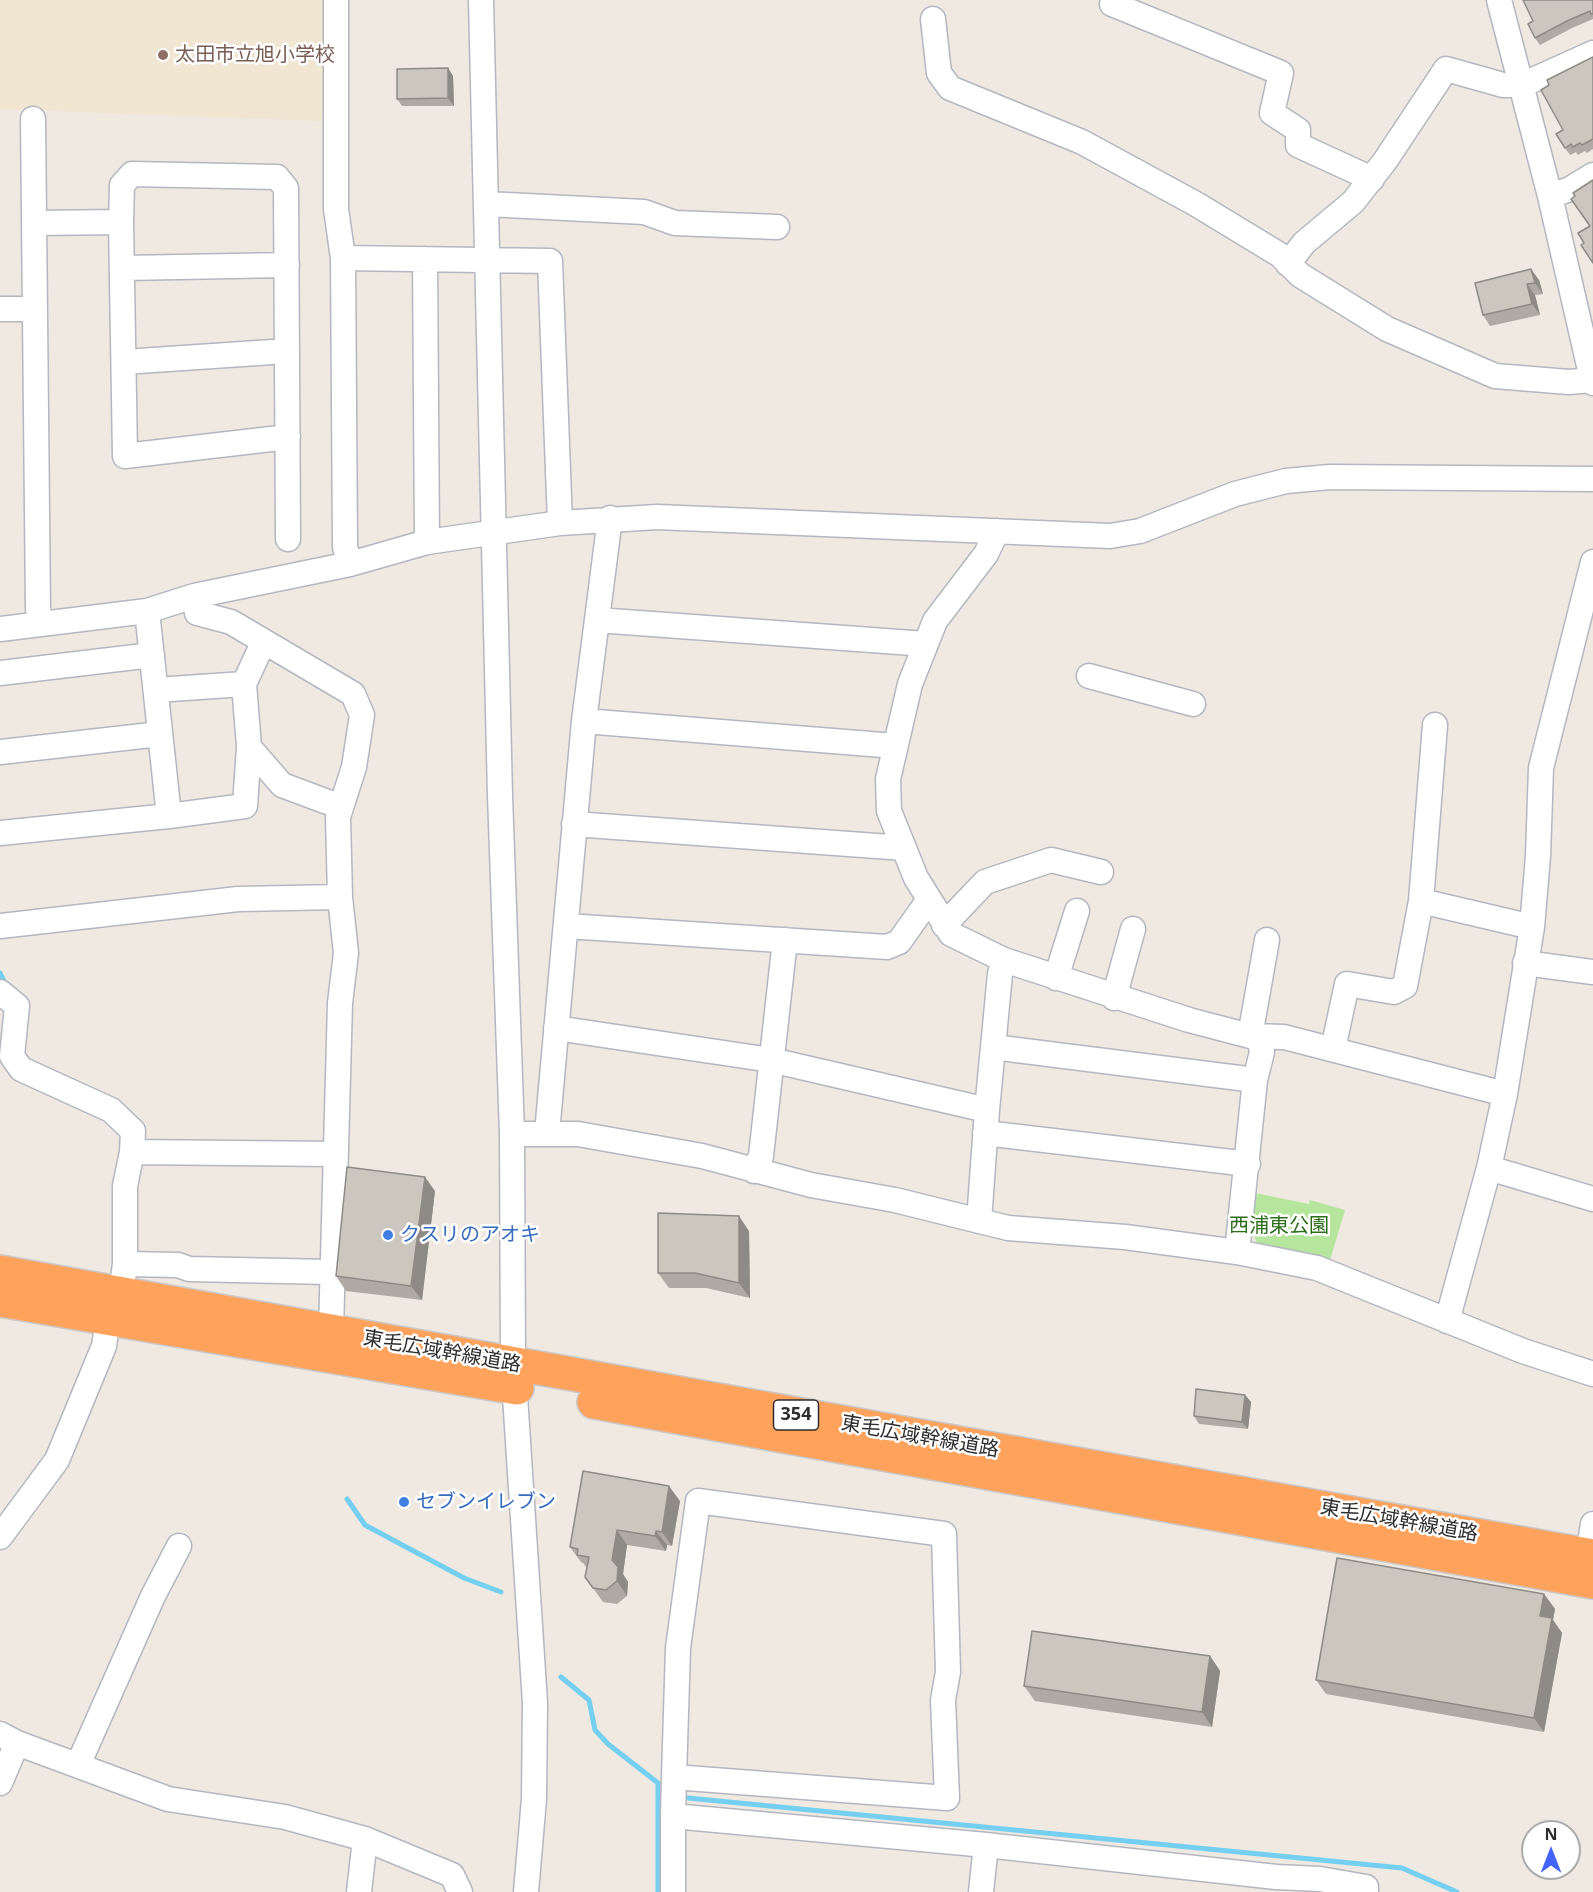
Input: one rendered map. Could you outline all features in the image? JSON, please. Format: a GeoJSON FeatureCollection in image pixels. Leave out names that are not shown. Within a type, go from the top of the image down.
{"type":"FeatureCollection","features":[{"type":"Feature","properties":{"kind":"highway","name":"東毛広域幹線道路"},"geometry":{"type":"LineString","coordinates":[[0,1272],[331,1331],[513,1376]]}},
{"type":"Feature","properties":{"kind":"highway","name":"東毛広域幹線道路"},"geometry":{"type":"LineString","coordinates":[[0,1300],[118,1292],[513,1376],[1592,1554]]}},
{"type":"Feature","properties":{"kind":"street"},"geometry":{"type":"LineString","coordinates":[[336,0],[336,209],[343,258],[345,546],[350,564]]}},
{"type":"Feature","properties":{"kind":"street"},"geometry":{"type":"LineString","coordinates":[[481,0],[500,795],[512,1134],[513,1376],[536,1703],[534,1799],[526,1892]]}},
{"type":"Feature","properties":{"kind":"street"},"geometry":{"type":"LineString","coordinates":[[933,19],[939,74],[950,87],[1082,142],[1196,204],[1280,255],[1300,275],[1387,329],[1495,376],[1569,382],[1592,381],[1585,304],[1550,196],[1499,0]]}},
{"type":"Feature","properties":{"kind":"street"},"geometry":{"type":"LineString","coordinates":[[1112,4],[1281,73],[1272,113],[1298,130],[1298,145],[1372,179]]}},
{"type":"Feature","properties":{"kind":"street"},"geometry":{"type":"LineString","coordinates":[[1288,264],[1304,243],[1353,202],[1372,179],[1446,69],[1503,85],[1522,85],[1593,53]]}},
{"type":"Feature","properties":{"kind":"street"},"geometry":{"type":"LineString","coordinates":[[33,119],[38,609],[41,623]]}},
{"type":"Feature","properties":{"kind":"street"},"geometry":{"type":"LineString","coordinates":[[288,437],[125,456],[121,222],[122,185],[132,174],[277,177],[286,188],[288,437],[288,539]]}},
{"type":"Feature","properties":{"kind":"street"},"geometry":{"type":"LineString","coordinates":[[1550,196],[1570,189],[1593,175]]}},
{"type":"Feature","properties":{"kind":"street"},"geometry":{"type":"LineString","coordinates":[[487,204],[644,212],[675,223],[777,227]]}},
{"type":"Feature","properties":{"kind":"street"},"geometry":{"type":"LineString","coordinates":[[35,223],[121,222]]}},
{"type":"Feature","properties":{"kind":"street"},"geometry":{"type":"LineString","coordinates":[[343,258],[550,261],[560,523]]}},
{"type":"Feature","properties":{"kind":"street"},"geometry":{"type":"LineString","coordinates":[[425,259],[427,542]]}},
{"type":"Feature","properties":{"kind":"street"},"geometry":{"type":"LineString","coordinates":[[123,268],[287,265]]}},
{"type":"Feature","properties":{"kind":"street"},"geometry":{"type":"LineString","coordinates":[[0,309],[35,309]]}},
{"type":"Feature","properties":{"kind":"street"},"geometry":{"type":"LineString","coordinates":[[124,362],[287,351]]}},
{"type":"Feature","properties":{"kind":"street"},"geometry":{"type":"LineString","coordinates":[[0,629],[147,611],[194,596],[350,564],[427,542],[610,518],[657,517],[1110,536],[1140,531],[1260,486],[1330,477],[1593,479]]}},
{"type":"Feature","properties":{"kind":"street"},"geometry":{"type":"LineString","coordinates":[[547,1133],[584,721],[610,518]]}},
{"type":"Feature","properties":{"kind":"street"},"geometry":{"type":"LineString","coordinates":[[997,531],[986,555],[951,597],[935,621],[910,684],[886,796],[889,811],[928,901],[951,934],[1004,960],[1114,998],[1255,1036],[1284,1037],[1505,1094]]}},
{"type":"Feature","properties":{"kind":"street"},"geometry":{"type":"LineString","coordinates":[[1448,1321],[1489,1168],[1505,1094],[1532,927],[1538,856],[1541,768],[1593,562]]}},
{"type":"Feature","properties":{"kind":"street"},"geometry":{"type":"LineString","coordinates":[[194,596],[196,613],[231,622],[263,643],[353,694],[362,715],[354,767],[338,817],[340,897],[346,952],[340,1003],[331,1331]]}},
{"type":"Feature","properties":{"kind":"street"},"geometry":{"type":"LineString","coordinates":[[147,611],[169,816]]}},
{"type":"Feature","properties":{"kind":"street"},"geometry":{"type":"LineString","coordinates":[[597,620],[926,644]]}},
{"type":"Feature","properties":{"kind":"street"},"geometry":{"type":"LineString","coordinates":[[0,833],[245,807],[249,747],[244,684],[263,643]]}},
{"type":"Feature","properties":{"kind":"street"},"geometry":{"type":"LineString","coordinates":[[0,673],[152,655]]}},
{"type":"Feature","properties":{"kind":"street"},"geometry":{"type":"LineString","coordinates":[[1089,676],[1193,704]]}},
{"type":"Feature","properties":{"kind":"street"},"geometry":{"type":"LineString","coordinates":[[156,690],[244,684]]}},
{"type":"Feature","properties":{"kind":"street"},"geometry":{"type":"LineString","coordinates":[[584,721],[895,746]]}},
{"type":"Feature","properties":{"kind":"street"},"geometry":{"type":"LineString","coordinates":[[1333,1049],[1347,984],[1394,992],[1405,986],[1421,901],[1435,725]]}},
{"type":"Feature","properties":{"kind":"street"},"geometry":{"type":"LineString","coordinates":[[0,752],[160,734]]}},
{"type":"Feature","properties":{"kind":"street"},"geometry":{"type":"LineString","coordinates":[[249,747],[282,785],[341,807]]}},
{"type":"Feature","properties":{"kind":"street"},"geometry":{"type":"LineString","coordinates":[[574,824],[904,848]]}},
{"type":"Feature","properties":{"kind":"street"},"geometry":{"type":"LineString","coordinates":[[944,925],[984,882],[1051,860],[1101,872]]}},
{"type":"Feature","properties":{"kind":"street"},"geometry":{"type":"LineString","coordinates":[[0,926],[238,899],[340,897]]}},
{"type":"Feature","properties":{"kind":"street"},"geometry":{"type":"LineString","coordinates":[[567,926],[894,946],[928,901]]}},
{"type":"Feature","properties":{"kind":"street"},"geometry":{"type":"LineString","coordinates":[[1421,901],[1532,927]]}},
{"type":"Feature","properties":{"kind":"street"},"geometry":{"type":"LineString","coordinates":[[1056,978],[1077,911]]}},
{"type":"Feature","properties":{"kind":"street"},"geometry":{"type":"LineString","coordinates":[[1114,998],[1133,929]]}},
{"type":"Feature","properties":{"kind":"street"},"geometry":{"type":"LineString","coordinates":[[754,1171],[761,1156],[785,940]]}},
{"type":"Feature","properties":{"kind":"street"},"geometry":{"type":"LineString","coordinates":[[1237,1252],[1255,1080],[1262,1052],[1255,1036],[1268,940]]}},
{"type":"Feature","properties":{"kind":"street"},"geometry":{"type":"LineString","coordinates":[[979,1221],[993,1047],[1000,974],[1004,960]]}},
{"type":"Feature","properties":{"kind":"street"},"geometry":{"type":"LineString","coordinates":[[1525,963],[1593,972]]}},
{"type":"Feature","properties":{"kind":"street"},"geometry":{"type":"LineString","coordinates":[[0,992],[17,1006],[12,1056],[21,1069],[111,1110],[133,1131],[132,1152],[124,1197],[118,1292],[100,1356],[57,1460],[0,1537]]}},
{"type":"Feature","properties":{"kind":"street"},"geometry":{"type":"LineString","coordinates":[[556,1029],[771,1060],[986,1121],[1248,1164]]}},
{"type":"Feature","properties":{"kind":"street"},"geometry":{"type":"LineString","coordinates":[[993,1047],[1255,1080]]}},
{"type":"Feature","properties":{"kind":"street"},"geometry":{"type":"LineString","coordinates":[[512,1134],[578,1134],[702,1156],[811,1185],[895,1200],[1008,1228],[1125,1237],[1237,1252],[1317,1268],[1343,1276],[1523,1351],[1593,1374]]}},
{"type":"Feature","properties":{"kind":"street"},"geometry":{"type":"LineString","coordinates":[[132,1152],[335,1154]]}},
{"type":"Feature","properties":{"kind":"street"},"geometry":{"type":"LineString","coordinates":[[1489,1168],[1593,1199]]}},
{"type":"Feature","properties":{"kind":"street"},"geometry":{"type":"LineString","coordinates":[[118,1292],[178,1265],[189,1269],[331,1272]]}},
{"type":"Feature","properties":{"kind":"street"},"geometry":{"type":"LineString","coordinates":[[673,1892],[673,1816],[674,1777],[678,1648],[698,1501],[944,1534],[948,1672],[943,1700],[947,1798],[674,1777]]}},
{"type":"Feature","properties":{"kind":"street"},"geometry":{"type":"LineString","coordinates":[[78,1765],[153,1596],[179,1546]]}},
{"type":"Feature","properties":{"kind":"street"},"geometry":{"type":"LineString","coordinates":[[0,1783],[9,1739],[168,1799],[285,1817],[365,1839],[452,1875],[460,1892]]}},
{"type":"Feature","properties":{"kind":"street"},"geometry":{"type":"LineString","coordinates":[[673,1816],[986,1845],[1276,1877],[1320,1879],[1366,1887],[1366,1892]]}},
{"type":"Feature","properties":{"kind":"street"},"geometry":{"type":"LineString","coordinates":[[360,1892],[365,1839]]}},
{"type":"Feature","properties":{"kind":"street"},"geometry":{"type":"LineString","coordinates":[[981,1892],[986,1845]]}},
{"type":"Feature","properties":{"kind":"shaded area","name":"太田市立旭小学校"},"geometry":{"type":"Polygon","coordinates":[[[0,0],[326,0],[326,117],[320,121],[0,109],[0,0]]]}},
{"type":"Feature","properties":{"kind":"green space","name":"西浦東公園"},"geometry":{"type":"Polygon","coordinates":[[[1255,1193],[1309,1204],[1310,1200],[1345,1210],[1330,1260],[1309,1253],[1280,1253],[1259,1248],[1250,1226],[1255,1193]]]}},
{"type":"Feature","properties":{"kind":"building"},"geometry":{"type":"Polygon","coordinates":[[[1523,0],[1593,0],[1593,14],[1590,11],[1535,38],[1528,24],[1533,21],[1523,0]]]}},
{"type":"Feature","properties":{"kind":"building"},"geometry":{"type":"Polygon","coordinates":[[[1593,57],[1593,139],[1582,145],[1580,143],[1573,147],[1571,144],[1565,148],[1556,134],[1563,130],[1541,90],[1549,85],[1547,80],[1593,57]]]}},
{"type":"Feature","properties":{"kind":"building"},"geometry":{"type":"Polygon","coordinates":[[[448,68],[448,98],[397,99],[397,69],[448,68]]]}},
{"type":"Feature","properties":{"kind":"building"},"geometry":{"type":"Polygon","coordinates":[[[1593,180],[1593,263],[1581,245],[1584,243],[1578,233],[1590,226],[1571,199],[1575,196],[1573,193],[1593,180]]]}},
{"type":"Feature","properties":{"kind":"building"},"geometry":{"type":"Polygon","coordinates":[[[1531,269],[1535,283],[1527,284],[1532,304],[1483,315],[1475,283],[1531,269]]]}},
{"type":"Feature","properties":{"kind":"building"},"geometry":{"type":"Polygon","coordinates":[[[347,1167],[425,1177],[411,1286],[336,1276],[347,1167]]]}},
{"type":"Feature","properties":{"kind":"building"},"geometry":{"type":"Polygon","coordinates":[[[658,1213],[739,1216],[739,1283],[695,1273],[658,1273],[658,1213]]]}},
{"type":"Feature","properties":{"kind":"building"},"geometry":{"type":"Polygon","coordinates":[[[1196,1389],[1245,1395],[1242,1422],[1194,1416],[1196,1389]]]}},
{"type":"Feature","properties":{"kind":"building"},"geometry":{"type":"Polygon","coordinates":[[[583,1471],[669,1486],[662,1532],[656,1531],[655,1536],[617,1530],[612,1560],[618,1567],[617,1581],[606,1590],[593,1588],[585,1577],[589,1557],[577,1555],[578,1549],[570,1547],[583,1471]]]}},
{"type":"Feature","properties":{"kind":"building"},"geometry":{"type":"Polygon","coordinates":[[[1337,1558],[1544,1594],[1540,1616],[1552,1618],[1534,1718],[1316,1680],[1337,1558]]]}},
{"type":"Feature","properties":{"kind":"building"},"geometry":{"type":"Polygon","coordinates":[[[1032,1631],[1210,1656],[1202,1712],[1024,1686],[1032,1631]]]}},
{"type":"Feature","properties":{"kind":"waterway"},"geometry":{"type":"LineString","coordinates":[[0,973],[6,985]]}},
{"type":"Feature","properties":{"kind":"waterway"},"geometry":{"type":"LineString","coordinates":[[347,1499],[365,1525],[464,1578],[501,1592]]}},
{"type":"Feature","properties":{"kind":"waterway"},"geometry":{"type":"LineString","coordinates":[[561,1677],[589,1700],[595,1730],[608,1744],[658,1783],[658,1892]]}},
{"type":"Feature","properties":{"kind":"waterway"},"geometry":{"type":"LineString","coordinates":[[688,1798],[1402,1868],[1457,1892]]}},
{"type":"Feature","properties":{"kind":"place","name":"太田市立旭小学校"},"geometry":{"type":"Point","coordinates":[163,55]}},
{"type":"Feature","properties":{"kind":"place","name":"クスリのアオキ"},"geometry":{"type":"Point","coordinates":[388,1235]}},
{"type":"Feature","properties":{"kind":"place","name":"セブンイレブン"},"geometry":{"type":"Point","coordinates":[404,1502]}}]}
